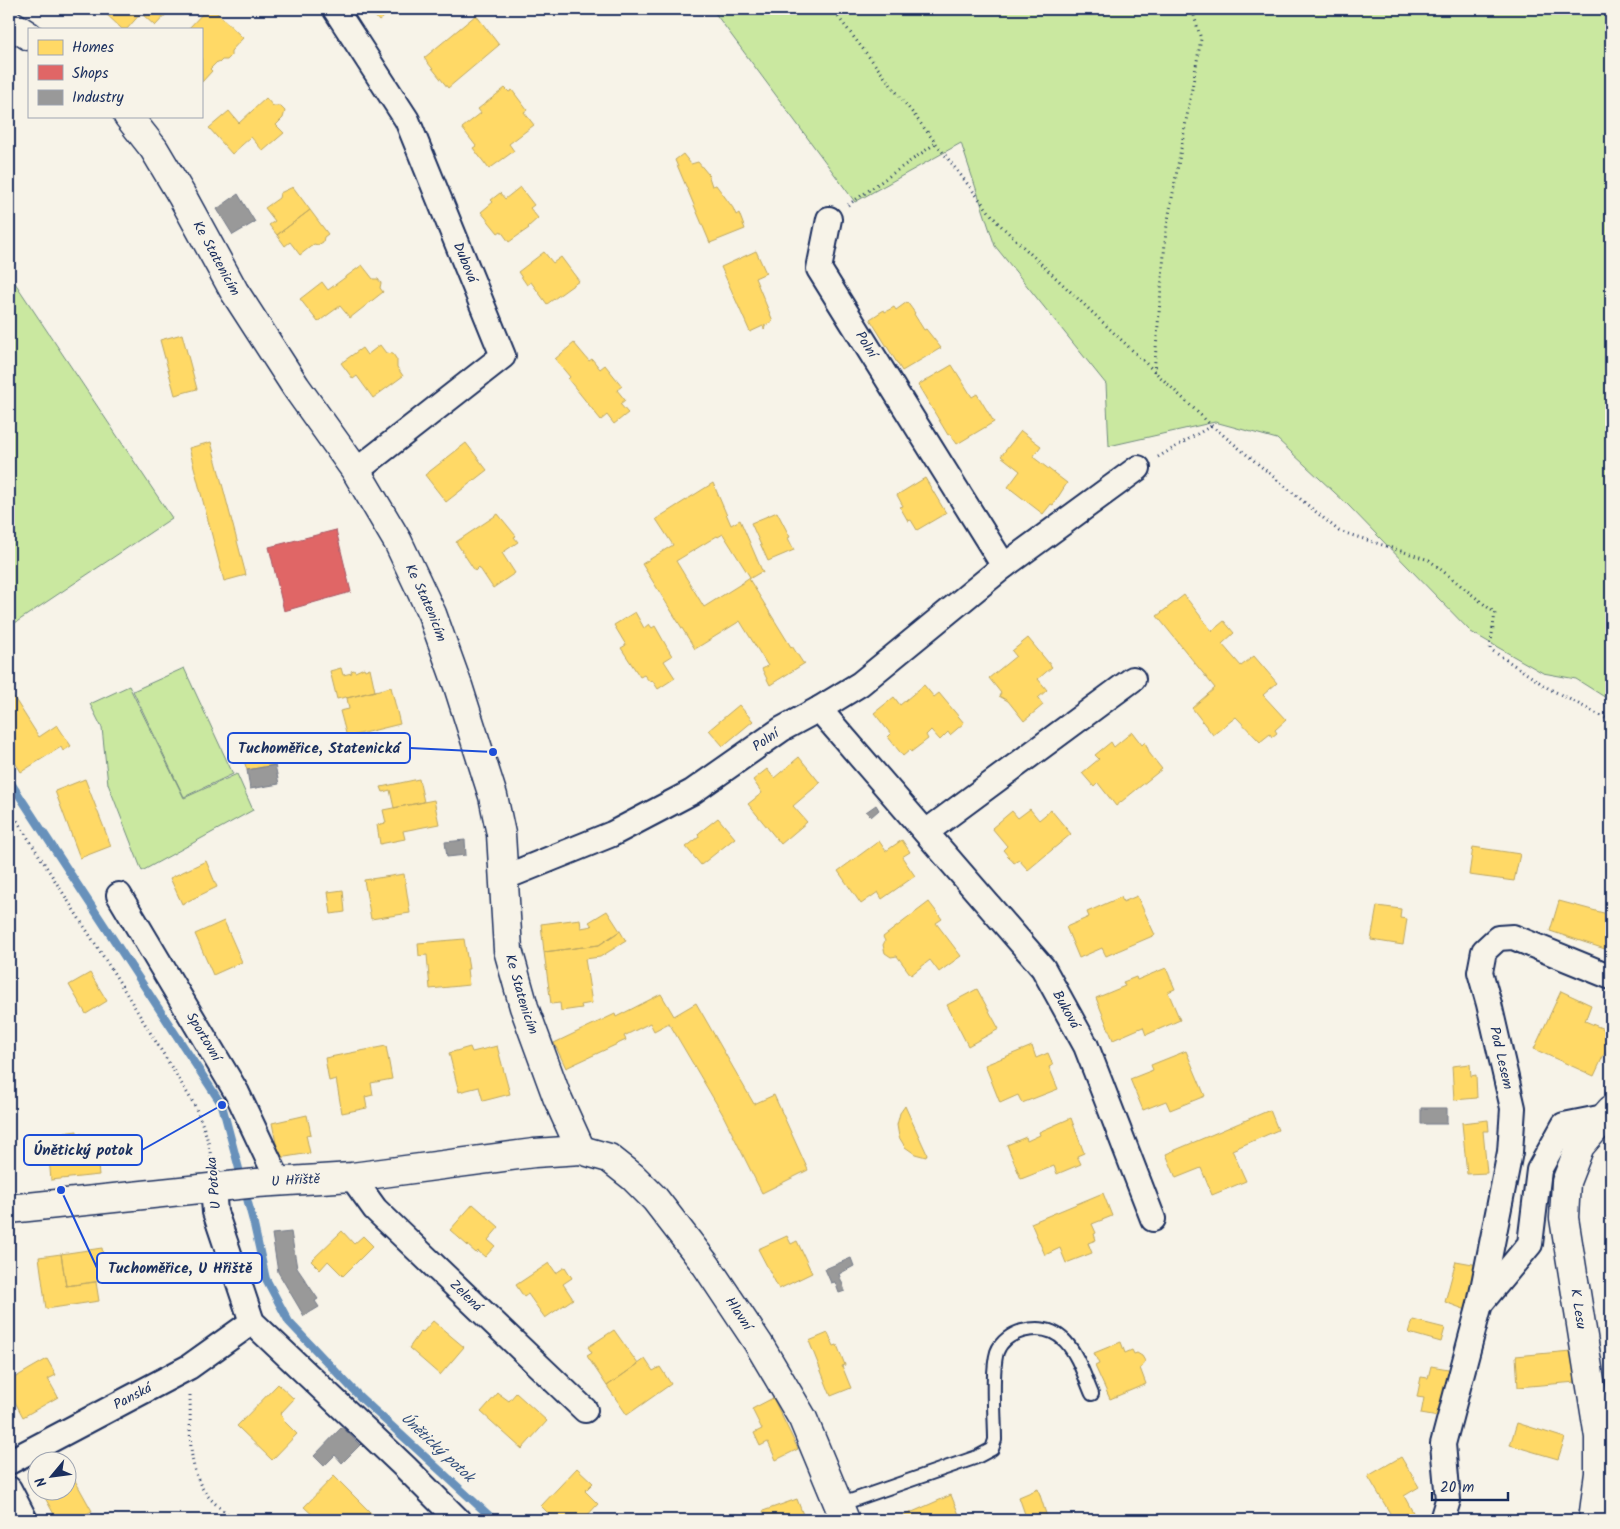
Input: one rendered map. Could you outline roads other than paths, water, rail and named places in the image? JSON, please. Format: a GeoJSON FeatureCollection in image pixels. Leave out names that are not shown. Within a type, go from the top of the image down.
{"type":"FeatureCollection","features":[{"type":"Feature","properties":{"kind":"street","name":"Dubová"},"geometry":{"type":"LineString","coordinates":[[335,9],[407,120],[503,356],[356,471]]}},
{"type":"Feature","properties":{"kind":"street"},"geometry":{"type":"LineString","coordinates":[[9,23],[28,35]]}},
{"type":"Feature","properties":{"kind":"street","name":"Ke Statenicím"},"geometry":{"type":"LineString","coordinates":[[130,118],[154,149],[234,291],[296,388],[356,471],[398,542],[432,614],[458,686],[493,796],[501,834],[508,950],[531,1025],[558,1097],[581,1150]]}},
{"type":"Feature","properties":{"kind":"street","name":"Polní"},"geometry":{"type":"LineString","coordinates":[[829,219],[819,269],[1004,566]]}},
{"type":"Feature","properties":{"kind":"street","name":"Polní"},"geometry":{"type":"LineString","coordinates":[[504,878],[612,834],[692,792],[782,729],[860,684],[1004,566],[1138,468]]}},
{"type":"Feature","properties":{"kind":"street"},"geometry":{"type":"LineString","coordinates":[[926,832],[1133,679]]}},
{"type":"Feature","properties":{"kind":"street","name":"Buková"},"geometry":{"type":"LineString","coordinates":[[819,709],[1043,968],[1086,1046],[1153,1220]]}},
{"type":"Feature","properties":{"kind":"street","name":"Sportovní"},"geometry":{"type":"LineString","coordinates":[[119,895],[237,1093],[268,1182]]}},
{"type":"Feature","properties":{"kind":"street","name":"Pod Lesem"},"geometry":{"type":"LineString","coordinates":[[1442,1520],[1448,1500],[1443,1444],[1480,1304],[1510,1152],[1513,1108],[1480,972],[1484,951],[1498,938],[1513,938],[1611,977]]}},
{"type":"Feature","properties":{"kind":"street","name":"Pod Lesem"},"geometry":{"type":"LineString","coordinates":[[1480,1304],[1530,1244],[1539,1170],[1564,1125],[1608,1114]]}},
{"type":"Feature","properties":{"kind":"street","name":"K Lesu"},"geometry":{"type":"LineString","coordinates":[[1593,1520],[1599,1473],[1599,1437],[1564,1218],[1566,1182],[1580,1146],[1608,1114]]}},
{"type":"Feature","properties":{"kind":"street","name":"U Hřiště"},"geometry":{"type":"LineString","coordinates":[[9,1209],[268,1182],[352,1177],[534,1153],[581,1150]]}},
{"type":"Feature","properties":{"kind":"street","name":"Hlavní"},"geometry":{"type":"LineString","coordinates":[[581,1150],[609,1158],[634,1177],[656,1199],[706,1265],[758,1343],[803,1419],[842,1513]]}},
{"type":"Feature","properties":{"kind":"street","name":"Zelená"},"geometry":{"type":"LineString","coordinates":[[352,1177],[375,1209],[585,1410]]}},
{"type":"Feature","properties":{"kind":"street","name":"U Potoka"},"geometry":{"type":"LineString","coordinates":[[220,1188],[215,1212],[252,1322],[458,1520]]}},
{"type":"Feature","properties":{"kind":"street","name":"Panská"},"geometry":{"type":"LineString","coordinates":[[9,1462],[189,1367],[252,1322]]}},
{"type":"Feature","properties":{"kind":"street"},"geometry":{"type":"LineString","coordinates":[[9,1489],[25,1520]]}},
{"type":"Feature","properties":{"kind":"lane"},"geometry":{"type":"LineString","coordinates":[[842,1513],[992,1449],[995,1440],[995,1367],[998,1352],[1002,1343],[1019,1332],[1041,1328],[1052,1331],[1065,1339],[1073,1349],[1092,1394]]}},
{"type":"Feature","properties":{"kind":"waterway","name":"Únětický potok"},"geometry":{"type":"LineString","coordinates":[[9,780],[222,1105],[254,1225],[266,1279],[289,1322],[360,1397],[494,1520]]}},
{"type":"Feature","properties":{"kind":"place","name":"Tuchoměřice, Statenická"},"geometry":{"type":"Point","coordinates":[493,752]}},
{"type":"Feature","properties":{"kind":"place","name":"Únětický potok"},"geometry":{"type":"Point","coordinates":[222,1105]}},
{"type":"Feature","properties":{"kind":"place","name":"Tuchoměřice, U Hřiště"},"geometry":{"type":"Point","coordinates":[61,1190]}}]}
